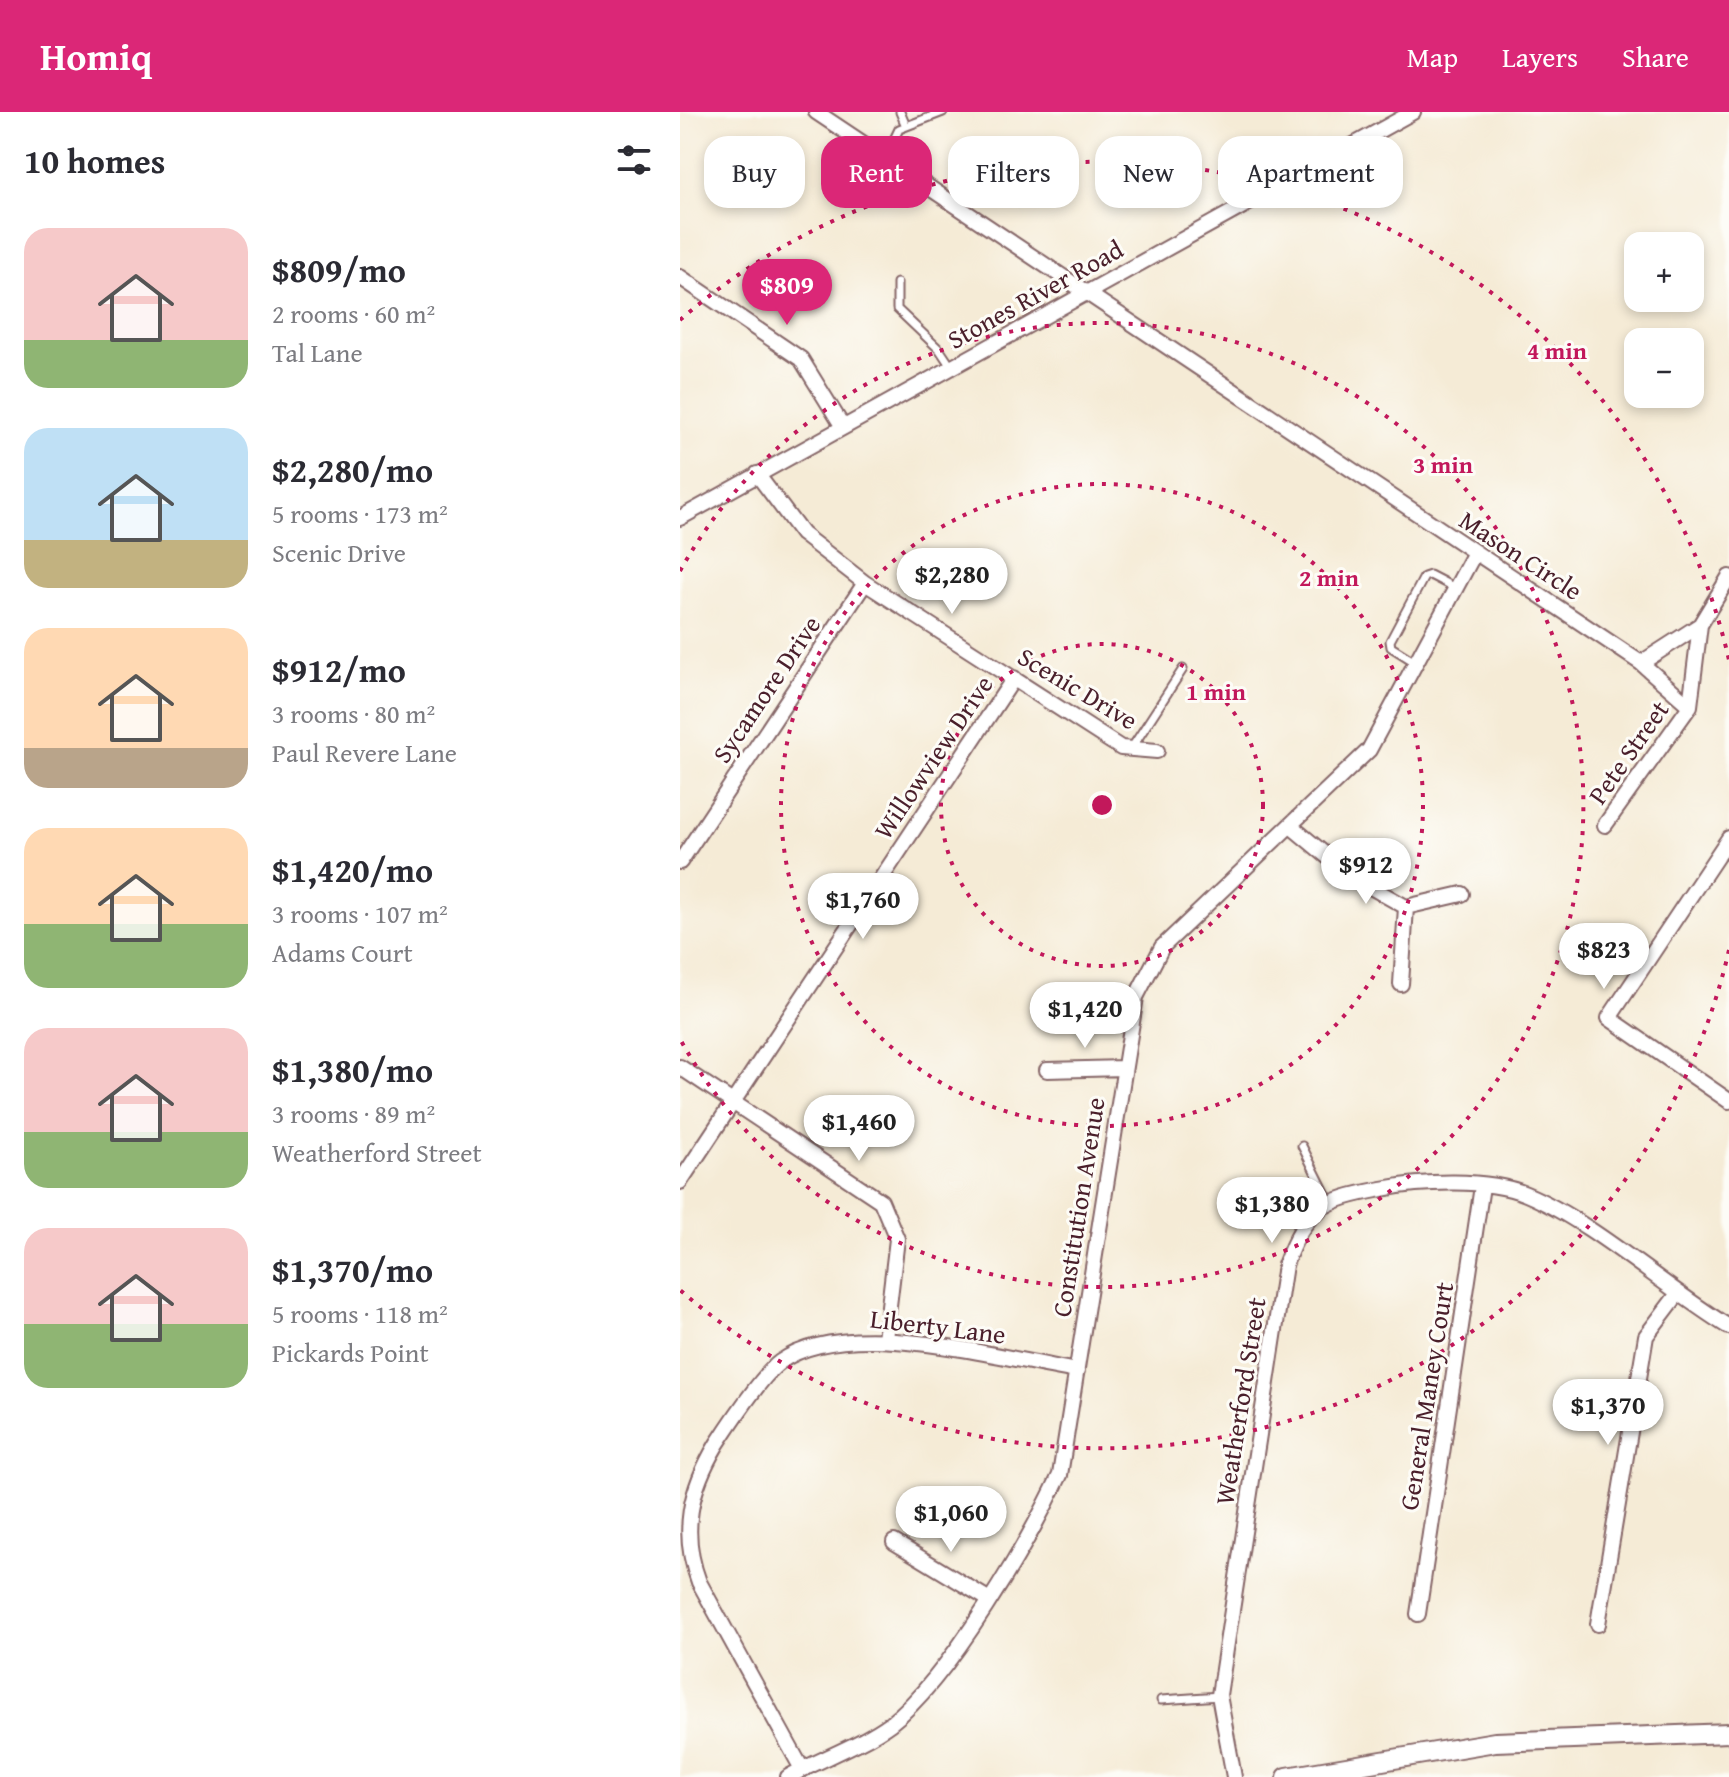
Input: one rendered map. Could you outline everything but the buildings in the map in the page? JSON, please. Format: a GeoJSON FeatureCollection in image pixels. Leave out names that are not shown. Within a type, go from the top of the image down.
{"type":"FeatureCollection","features":[{"type":"Feature","properties":{"kind":"main road"},"geometry":{"type":"LineString","coordinates":[[1287,1777],[1495,1742],[1729,1733]]}},
{"type":"Feature","properties":{"kind":"street","name":"Mason Circle"},"geometry":{"type":"LineString","coordinates":[[816,112],[852,136]]}},
{"type":"Feature","properties":{"kind":"street","name":"Stones River Road"},"geometry":{"type":"LineString","coordinates":[[680,518],[1413,112]]}},
{"type":"Feature","properties":{"kind":"street","name":"Mason Circle"},"geometry":{"type":"LineString","coordinates":[[932,190],[1641,663],[1690,706]]}},
{"type":"Feature","properties":{"kind":"street"},"geometry":{"type":"LineString","coordinates":[[680,277],[801,359],[843,427]]}},
{"type":"Feature","properties":{"kind":"street","name":"Scenic Drive"},"geometry":{"type":"LineString","coordinates":[[757,474],[802,534],[865,583],[1121,748],[1157,751]]}},
{"type":"Feature","properties":{"kind":"street","name":"Constitution Avenue"},"geometry":{"type":"LineString","coordinates":[[788,1777],[891,1723],[936,1677],[1044,1508],[1060,1475],[1136,997],[1162,947],[1292,827],[1369,750],[1474,554]]}},
{"type":"Feature","properties":{"kind":"street"},"geometry":{"type":"LineString","coordinates":[[1690,706],[1700,625],[1729,577]]}},
{"type":"Feature","properties":{"kind":"street","name":"Sycamore Drive"},"geometry":{"type":"LineString","coordinates":[[681,858],[865,583]]}},
{"type":"Feature","properties":{"kind":"street"},"geometry":{"type":"LineString","coordinates":[[1641,663],[1700,625]]}},
{"type":"Feature","properties":{"kind":"street","name":"Willowview Drive"},"geometry":{"type":"LineString","coordinates":[[680,1182],[1014,678]]}},
{"type":"Feature","properties":{"kind":"street","name":"Pete Street"},"geometry":{"type":"LineString","coordinates":[[1605,825],[1690,706]]}},
{"type":"Feature","properties":{"kind":"street"},"geometry":{"type":"LineString","coordinates":[[1292,827],[1351,876],[1406,907],[1462,894]]}},
{"type":"Feature","properties":{"kind":"street"},"geometry":{"type":"LineString","coordinates":[[1729,838],[1609,1018],[1729,1101]]}},
{"type":"Feature","properties":{"kind":"street"},"geometry":{"type":"LineString","coordinates":[[1401,984],[1406,907]]}},
{"type":"Feature","properties":{"kind":"street"},"geometry":{"type":"LineString","coordinates":[[680,1067],[881,1201],[897,1239],[885,1339]]}},
{"type":"Feature","properties":{"kind":"street"},"geometry":{"type":"LineString","coordinates":[[1047,1070],[1124,1068]]}},
{"type":"Feature","properties":{"kind":"street"},"geometry":{"type":"LineString","coordinates":[[1330,1202],[1422,1182],[1482,1186],[1524,1193],[1584,1227],[1677,1295],[1729,1327]]}},
{"type":"Feature","properties":{"kind":"street","name":"General Maney Court"},"geometry":{"type":"LineString","coordinates":[[1418,1614],[1482,1186]]}},
{"type":"Feature","properties":{"kind":"street","name":"Weatherford Street"},"geometry":{"type":"LineString","coordinates":[[1234,1777],[1220,1696],[1285,1265],[1296,1235],[1321,1205],[1330,1202]]}},
{"type":"Feature","properties":{"kind":"street"},"geometry":{"type":"LineString","coordinates":[[1598,1624],[1646,1336],[1677,1295]]}},
{"type":"Feature","properties":{"kind":"street","name":"Liberty Lane"},"geometry":{"type":"LineString","coordinates":[[802,1769],[684,1557],[687,1514],[701,1470],[730,1424],[779,1362],[826,1341],[885,1339],[1077,1371]]}},
{"type":"Feature","properties":{"kind":"street"},"geometry":{"type":"LineString","coordinates":[[894,1542],[988,1599]]}},
{"type":"Feature","properties":{"kind":"lane"},"geometry":{"type":"LineString","coordinates":[[900,112],[906,126]]}},
{"type":"Feature","properties":{"kind":"lane"},"geometry":{"type":"LineString","coordinates":[[896,136],[899,129],[943,112]]}},
{"type":"Feature","properties":{"kind":"lane"},"geometry":{"type":"LineString","coordinates":[[897,283],[897,309],[940,350],[952,368]]}},
{"type":"Feature","properties":{"kind":"lane"},"geometry":{"type":"LineString","coordinates":[[1416,662],[1391,647],[1390,641],[1417,589],[1424,577],[1430,575],[1455,588]]}},
{"type":"Feature","properties":{"kind":"lane"},"geometry":{"type":"LineString","coordinates":[[1131,749],[1183,669]]}},
{"type":"Feature","properties":{"kind":"lane"},"geometry":{"type":"LineString","coordinates":[[1302,1146],[1330,1202]]}},
{"type":"Feature","properties":{"kind":"lane"},"geometry":{"type":"LineString","coordinates":[[1161,1700],[1220,1696]]}}]}
